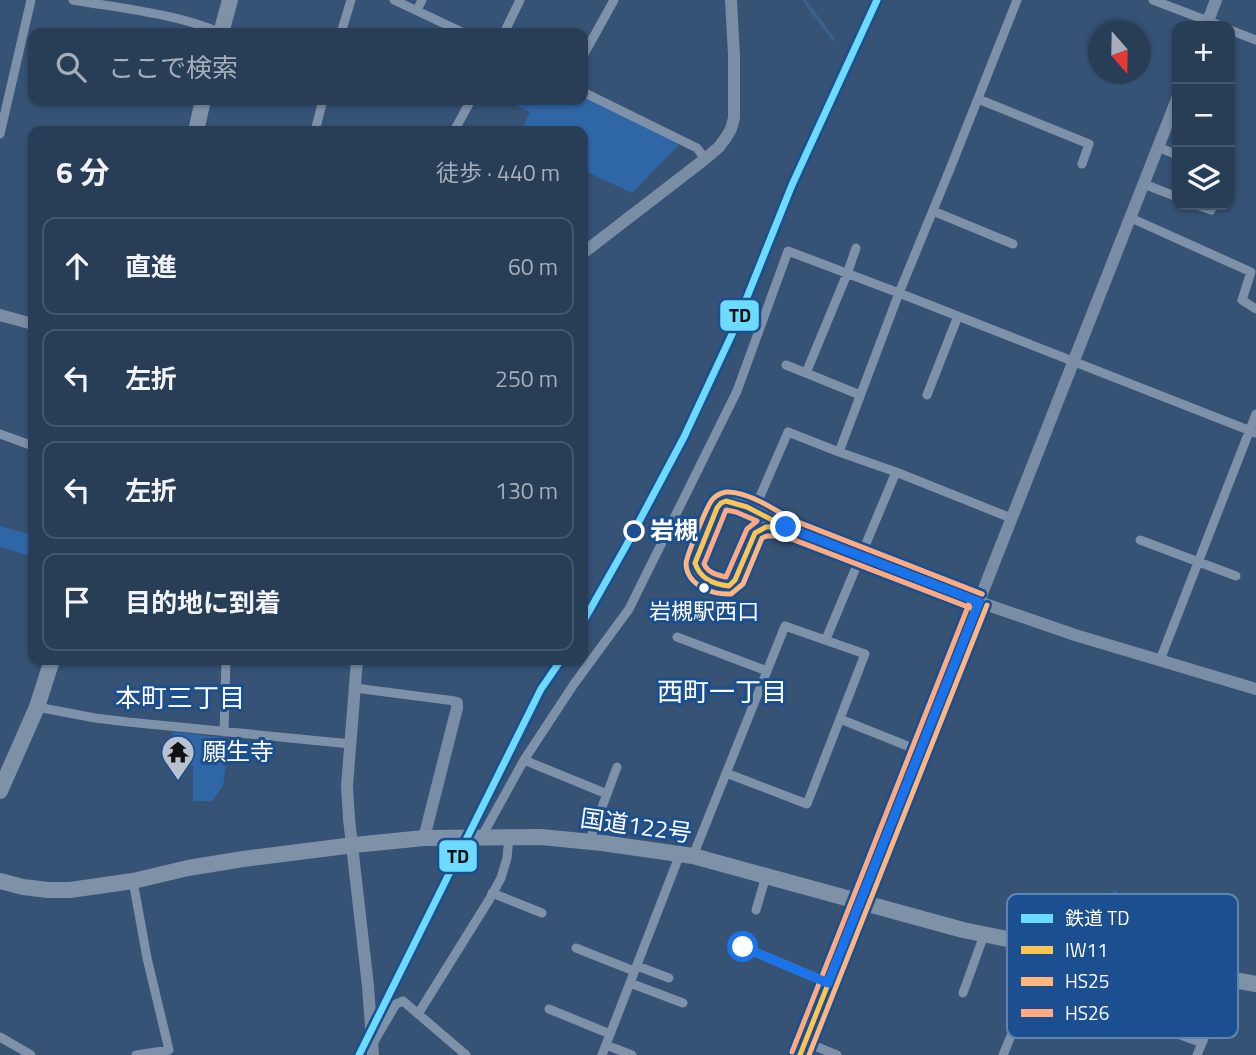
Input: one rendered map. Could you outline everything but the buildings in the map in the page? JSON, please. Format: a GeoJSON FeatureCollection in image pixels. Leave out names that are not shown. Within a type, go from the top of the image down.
{"type":"FeatureCollection","features":[{"type":"Feature","properties":{"kind":"highway"},"geometry":{"type":"LineString","coordinates":[[222,28],[230,0]]}},
{"type":"Feature","properties":{"kind":"highway"},"geometry":{"type":"LineString","coordinates":[[196,126],[203,105]]}},
{"type":"Feature","properties":{"kind":"highway"},"geometry":{"type":"LineString","coordinates":[[0,790],[37,706],[50,665]]}},
{"type":"Feature","properties":{"kind":"highway","name":"国道122号"},"geometry":{"type":"LineString","coordinates":[[0,881],[23,887],[70,890],[243,859],[354,845],[424,838],[541,837],[687,855],[963,930],[1007,939]]}},
{"type":"Feature","properties":{"kind":"highway","name":"国道122号"},"geometry":{"type":"LineString","coordinates":[[1238,980],[1256,984]]}},
{"type":"Feature","properties":{"kind":"street"},"geometry":{"type":"LineString","coordinates":[[0,134],[4,99],[31,0]]}},
{"type":"Feature","properties":{"kind":"street"},"geometry":{"type":"LineString","coordinates":[[73,0],[146,12],[208,28]]}},
{"type":"Feature","properties":{"kind":"street"},"geometry":{"type":"LineString","coordinates":[[343,28],[351,0]]}},
{"type":"Feature","properties":{"kind":"street"},"geometry":{"type":"LineString","coordinates":[[394,0],[454,28]]}},
{"type":"Feature","properties":{"kind":"street"},"geometry":{"type":"LineString","coordinates":[[417,10],[422,0]]}},
{"type":"Feature","properties":{"kind":"street"},"geometry":{"type":"LineString","coordinates":[[506,28],[520,0]]}},
{"type":"Feature","properties":{"kind":"street"},"geometry":{"type":"LineString","coordinates":[[588,47],[614,0]]}},
{"type":"Feature","properties":{"kind":"street"},"geometry":{"type":"LineString","coordinates":[[588,249],[705,159],[732,129],[734,55],[731,0]]}},
{"type":"Feature","properties":{"kind":"street"},"geometry":{"type":"LineString","coordinates":[[839,452],[899,293],[1017,0]]}},
{"type":"Feature","properties":{"kind":"street"},"geometry":{"type":"LineString","coordinates":[[1153,0],[1200,21]]}},
{"type":"Feature","properties":{"kind":"street"},"geometry":{"type":"LineString","coordinates":[[1208,21],[1216,0]]}},
{"type":"Feature","properties":{"kind":"street"},"geometry":{"type":"LineString","coordinates":[[1235,32],[1256,40]]}},
{"type":"Feature","properties":{"kind":"street"},"geometry":{"type":"LineString","coordinates":[[588,94],[697,148],[705,159]]}},
{"type":"Feature","properties":{"kind":"street"},"geometry":{"type":"LineString","coordinates":[[978,99],[1089,144],[1082,164]]}},
{"type":"Feature","properties":{"kind":"street"},"geometry":{"type":"LineString","coordinates":[[316,126],[322,105]]}},
{"type":"Feature","properties":{"kind":"street"},"geometry":{"type":"LineString","coordinates":[[457,126],[468,105]]}},
{"type":"Feature","properties":{"kind":"street"},"geometry":{"type":"LineString","coordinates":[[800,1055],[1172,112]]}},
{"type":"Feature","properties":{"kind":"street"},"geometry":{"type":"LineString","coordinates":[[1158,148],[1172,153]]}},
{"type":"Feature","properties":{"kind":"street"},"geometry":{"type":"LineString","coordinates":[[1144,184],[1172,195]]}},
{"type":"Feature","properties":{"kind":"street"},"geometry":{"type":"LineString","coordinates":[[933,211],[1013,244]]}},
{"type":"Feature","properties":{"kind":"street"},"geometry":{"type":"LineString","coordinates":[[1131,218],[1251,272],[1242,300],[1256,309]]}},
{"type":"Feature","properties":{"kind":"street"},"geometry":{"type":"LineString","coordinates":[[806,373],[856,248]]}},
{"type":"Feature","properties":{"kind":"street"},"geometry":{"type":"LineString","coordinates":[[588,665],[629,608],[737,391],[788,251],[1253,432]]}},
{"type":"Feature","properties":{"kind":"street"},"geometry":{"type":"LineString","coordinates":[[0,315],[28,323]]}},
{"type":"Feature","properties":{"kind":"street"},"geometry":{"type":"LineString","coordinates":[[927,394],[958,316]]}},
{"type":"Feature","properties":{"kind":"street"},"geometry":{"type":"LineString","coordinates":[[786,365],[860,395]]}},
{"type":"Feature","properties":{"kind":"street"},"geometry":{"type":"LineString","coordinates":[[1160,660],[1253,432],[1256,414]]}},
{"type":"Feature","properties":{"kind":"street"},"geometry":{"type":"LineString","coordinates":[[1011,518],[788,432],[754,505],[755,533],[735,580],[729,586],[724,586],[701,578],[695,563],[721,503],[731,501],[754,505],[786,527],[979,602],[1075,635],[1256,689]]}},
{"type":"Feature","properties":{"kind":"street"},"geometry":{"type":"LineString","coordinates":[[0,434],[28,444]]}},
{"type":"Feature","properties":{"kind":"street"},"geometry":{"type":"LineString","coordinates":[[826,639],[897,472]]}},
{"type":"Feature","properties":{"kind":"street"},"geometry":{"type":"LineString","coordinates":[[755,533],[760,528],[786,527]]}},
{"type":"Feature","properties":{"kind":"street"},"geometry":{"type":"LineString","coordinates":[[1140,540],[1236,576]]}},
{"type":"Feature","properties":{"kind":"street"},"geometry":{"type":"LineString","coordinates":[[602,1055],[636,968],[726,773],[785,626],[865,654],[807,804],[726,773]]}},
{"type":"Feature","properties":{"kind":"street"},"geometry":{"type":"LineString","coordinates":[[677,637],[767,671]]}},
{"type":"Feature","properties":{"kind":"street"},"geometry":{"type":"LineString","coordinates":[[223,732],[226,665]]}},
{"type":"Feature","properties":{"kind":"street"},"geometry":{"type":"LineString","coordinates":[[357,665],[347,786],[372,1050]]}},
{"type":"Feature","properties":{"kind":"street"},"geometry":{"type":"LineString","coordinates":[[482,836],[524,760],[588,665]]}},
{"type":"Feature","properties":{"kind":"street"},"geometry":{"type":"LineString","coordinates":[[355,688],[457,703],[424,838]]}},
{"type":"Feature","properties":{"kind":"street"},"geometry":{"type":"LineString","coordinates":[[37,706],[94,718],[351,744]]}},
{"type":"Feature","properties":{"kind":"street"},"geometry":{"type":"LineString","coordinates":[[840,719],[919,751]]}},
{"type":"Feature","properties":{"kind":"street"},"geometry":{"type":"LineString","coordinates":[[524,760],[607,794]]}},
{"type":"Feature","properties":{"kind":"street"},"geometry":{"type":"LineString","coordinates":[[589,842],[617,767]]}},
{"type":"Feature","properties":{"kind":"street"},"geometry":{"type":"LineString","coordinates":[[418,1014],[501,878],[509,837]]}},
{"type":"Feature","properties":{"kind":"street"},"geometry":{"type":"LineString","coordinates":[[756,910],[766,876]]}},
{"type":"Feature","properties":{"kind":"street"},"geometry":{"type":"LineString","coordinates":[[132,881],[169,1049],[136,1055]]}},
{"type":"Feature","properties":{"kind":"street"},"geometry":{"type":"LineString","coordinates":[[492,893],[542,913]]}},
{"type":"Feature","properties":{"kind":"street"},"geometry":{"type":"LineString","coordinates":[[963,993],[984,934]]}},
{"type":"Feature","properties":{"kind":"street"},"geometry":{"type":"LineString","coordinates":[[743,947],[828,983]]}},
{"type":"Feature","properties":{"kind":"street"},"geometry":{"type":"LineString","coordinates":[[576,948],[669,978]]}},
{"type":"Feature","properties":{"kind":"street"},"geometry":{"type":"LineString","coordinates":[[630,984],[683,1003]]}},
{"type":"Feature","properties":{"kind":"street"},"geometry":{"type":"LineString","coordinates":[[372,1050],[396,1004],[403,1001],[466,1055]]}},
{"type":"Feature","properties":{"kind":"street"},"geometry":{"type":"LineString","coordinates":[[549,1009],[610,1034]]}},
{"type":"Feature","properties":{"kind":"street"},"geometry":{"type":"LineString","coordinates":[[0,1037],[32,1055]]}},
{"type":"Feature","properties":{"kind":"street"},"geometry":{"type":"LineString","coordinates":[[1003,1055],[1010,1038]]}},
{"type":"Feature","properties":{"kind":"street"},"geometry":{"type":"LineString","coordinates":[[1189,1038],[1202,1043]]}},
{"type":"Feature","properties":{"kind":"street"},"geometry":{"type":"LineString","coordinates":[[1197,1055],[1204,1038]]}},
{"type":"Feature","properties":{"kind":"street"},"geometry":{"type":"LineString","coordinates":[[805,1042],[837,1055]]}},
{"type":"Feature","properties":{"kind":"street"},"geometry":{"type":"LineString","coordinates":[[606,1045],[632,1055]]}},
{"type":"Feature","properties":{"kind":"shaded area"},"geometry":{"type":"Polygon","coordinates":[[[588,98],[676,142],[678,146],[632,193],[588,172],[588,126],[523,126],[530,112],[516,105],[588,105],[588,98]]]}},
{"type":"Feature","properties":{"kind":"shaded area"},"geometry":{"type":"Polygon","coordinates":[[[0,526],[28,534],[28,555],[0,547],[0,526]]]}},
{"type":"Feature","properties":{"kind":"shaded area"},"geometry":{"type":"Polygon","coordinates":[[[173,732],[226,738],[229,742],[223,786],[212,801],[193,801],[193,765],[166,765],[166,754],[171,751],[173,732]]]}},
{"type":"Feature","properties":{"kind":"waterway"},"geometry":{"type":"LineString","coordinates":[[804,0],[833,39]]}},
{"type":"Feature","properties":{"kind":"rail line","name":"TD"},"geometry":{"type":"LineString","coordinates":[[588,613],[684,437],[733,332],[792,185],[877,0]]}},
{"type":"Feature","properties":{"kind":"rail line","name":"TD"},"geometry":{"type":"LineString","coordinates":[[359,1055],[541,689],[558,665]]}},
{"type":"Feature","properties":{"kind":"transit line","name":"HS25"},"geometry":{"type":"LineString","coordinates":[[976,610],[784,536],[762,538],[743,584],[731,594],[702,588],[691,578],[686,564],[712,500],[722,493],[734,492],[760,501],[790,519],[982,594]]}},
{"type":"Feature","properties":{"kind":"transit line","name":"IW11"},"geometry":{"type":"LineString","coordinates":[[726,501],[747,507],[786,527],[766,527],[755,533],[735,580],[729,586],[708,580],[700,573],[695,563],[717,508],[726,501]]}},
{"type":"Feature","properties":{"kind":"transit line","name":"HS26"},"geometry":{"type":"LineString","coordinates":[[726,510],[757,521],[747,529],[726,577],[710,572],[704,564],[726,510]]}},
{"type":"Feature","properties":{"kind":"transit line","name":"HS26"},"geometry":{"type":"LineString","coordinates":[[790,519],[982,594]]}},
{"type":"Feature","properties":{"kind":"transit line","name":"IW11"},"geometry":{"type":"LineString","coordinates":[[786,527],[979,602]]}},
{"type":"Feature","properties":{"kind":"transit line","name":"HS26"},"geometry":{"type":"LineString","coordinates":[[784,536],[976,610]]}},
{"type":"Feature","properties":{"kind":"transit line","name":"HS26"},"geometry":{"type":"LineString","coordinates":[[792,1052],[971,599]]}},
{"type":"Feature","properties":{"kind":"transit line","name":"IW11"},"geometry":{"type":"LineString","coordinates":[[800,1055],[979,602]]}},
{"type":"Feature","properties":{"kind":"transit line","name":"HS25"},"geometry":{"type":"LineString","coordinates":[[809,1055],[987,605]]}},
{"type":"Feature","properties":{"kind":"place","name":"岩槻"},"geometry":{"type":"Point","coordinates":[634,531]}},
{"type":"Feature","properties":{"kind":"place","name":"岩槻駅西口"},"geometry":{"type":"Point","coordinates":[704,588]}},
{"type":"Feature","properties":{"kind":"place","name":"願生寺"},"geometry":{"type":"Point","coordinates":[178,782]}},
{"type":"Feature","properties":{"kind":"district","name":"西町一丁目"},"geometry":{"type":"Point","coordinates":[722,692]}},
{"type":"Feature","properties":{"kind":"district","name":"本町三丁目"},"geometry":{"type":"Point","coordinates":[180,698]}},
{"type":"Feature","properties":{"kind":"route"},"geometry":{"type":"LineString","coordinates":[[743,947],[828,983],[979,602],[786,527]]}}]}
